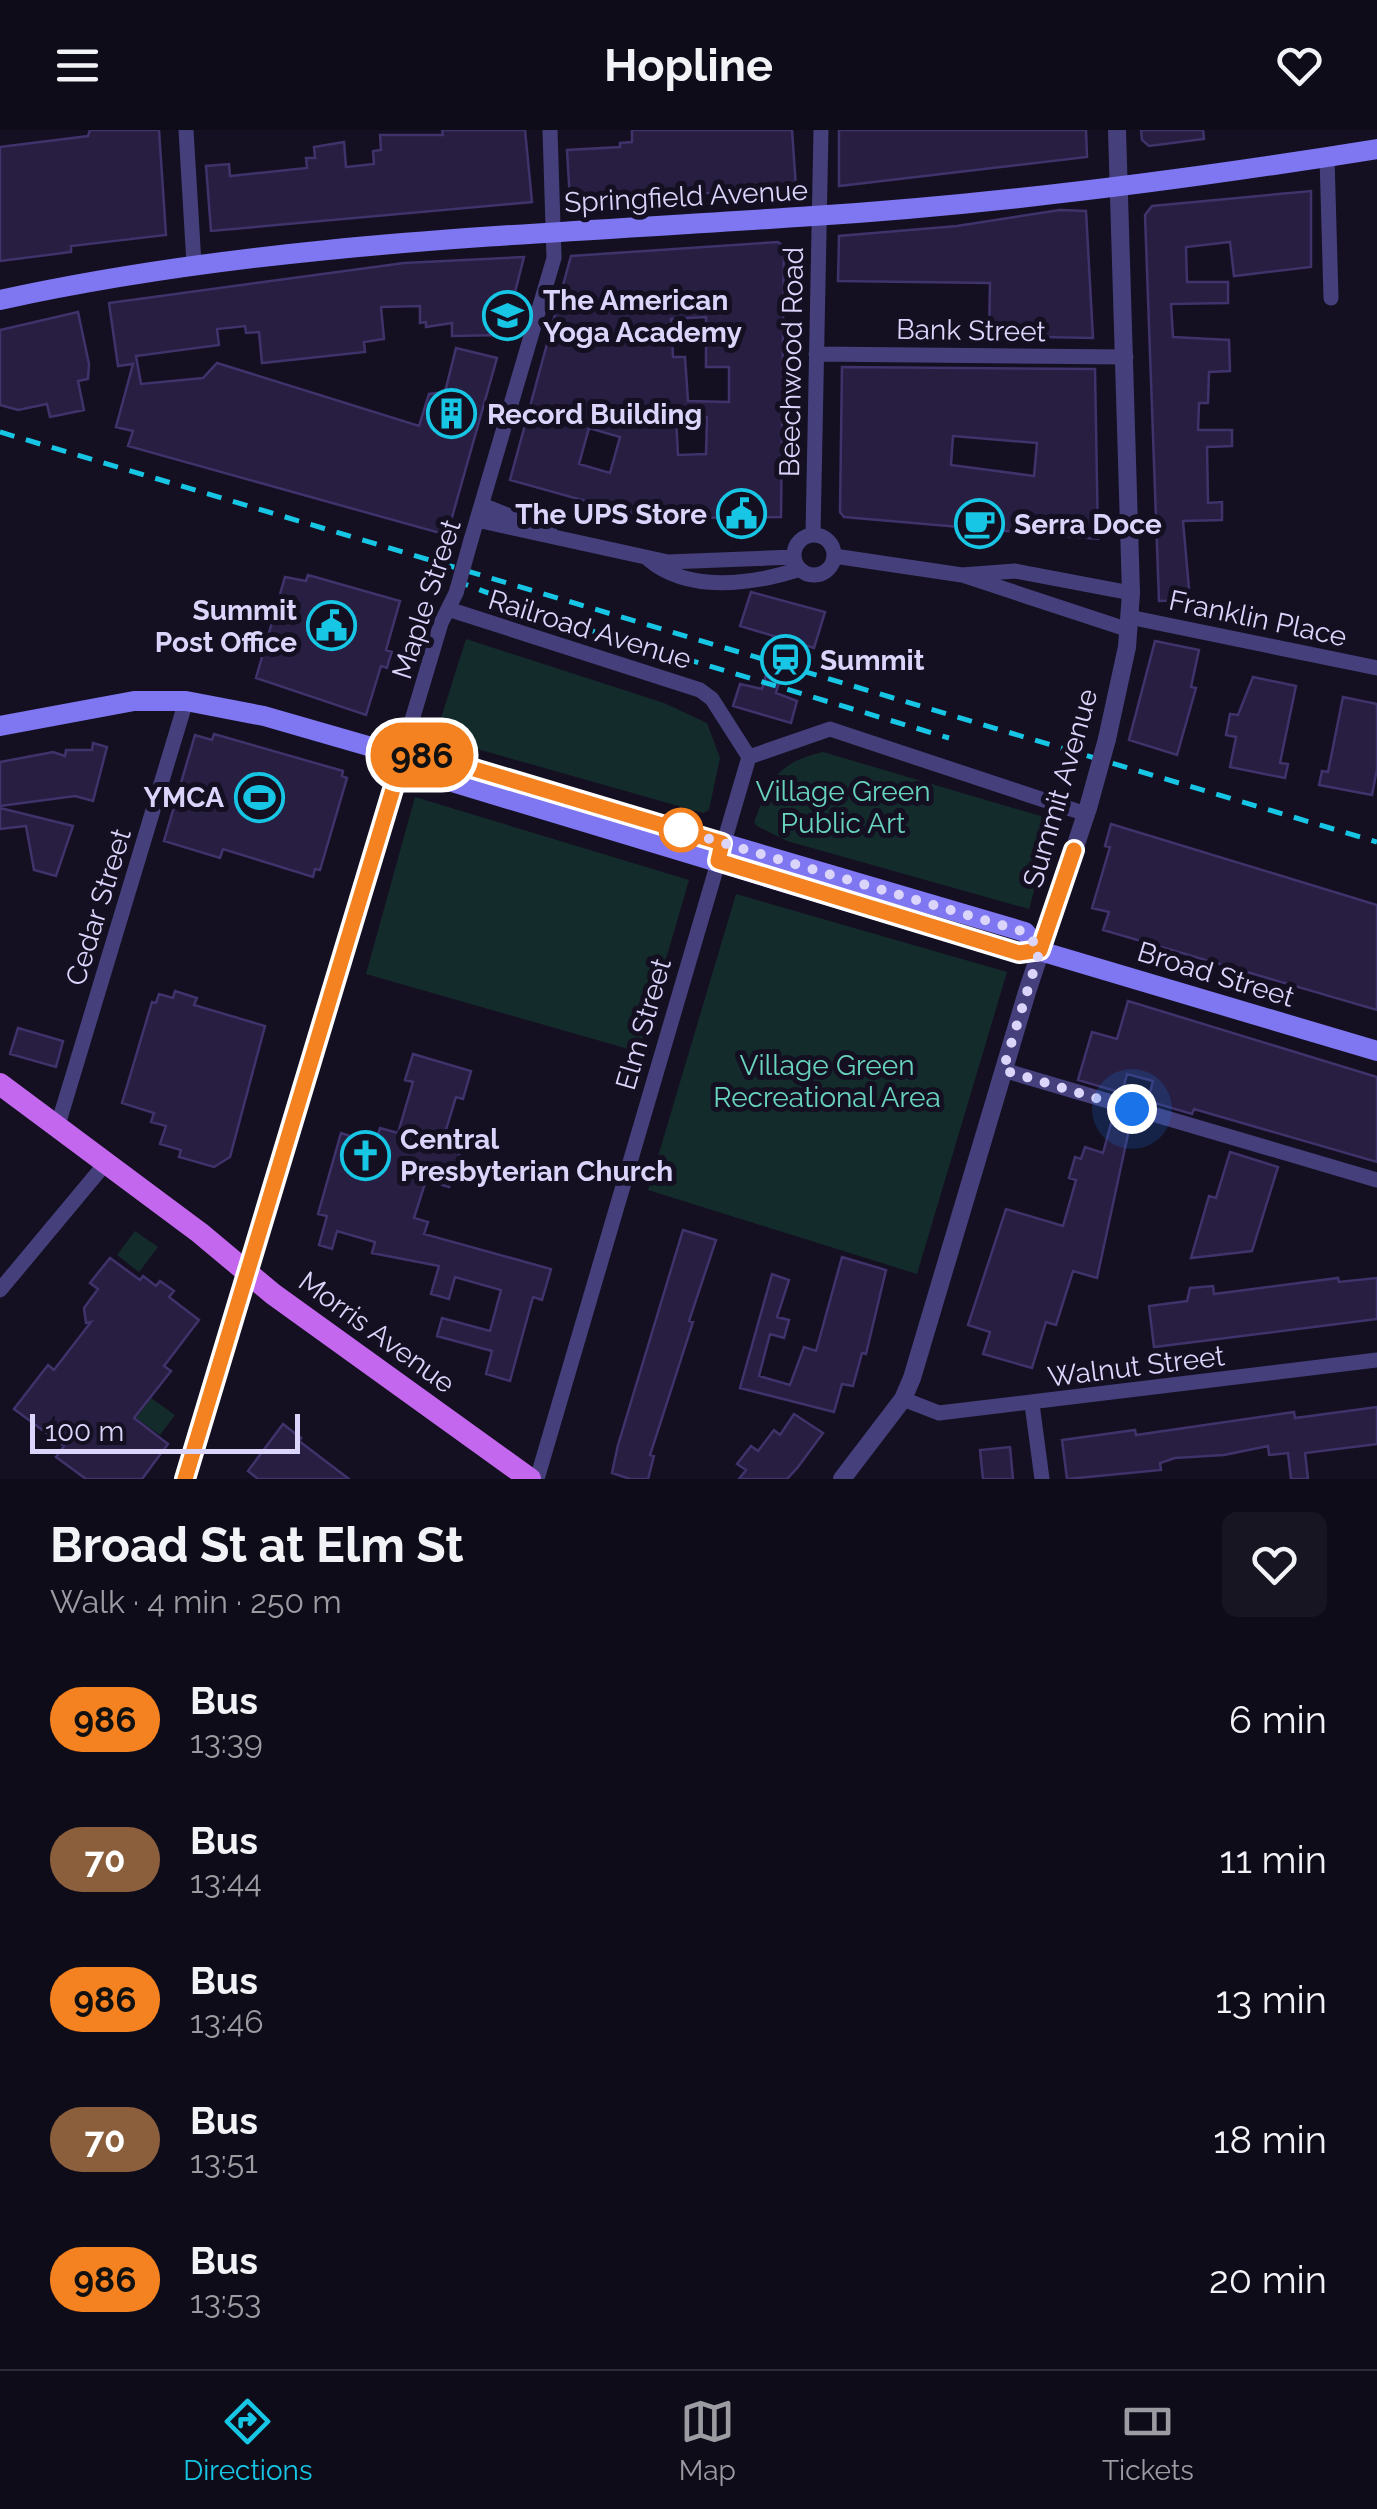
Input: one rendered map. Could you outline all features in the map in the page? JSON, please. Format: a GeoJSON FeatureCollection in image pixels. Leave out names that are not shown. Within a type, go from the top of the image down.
{"type":"FeatureCollection","features":[{"type":"Feature","properties":{"kind":"main road","name":"Springfield Avenue"},"geometry":{"type":"LineString","coordinates":[[0,300],[194,264],[393,241],[819,216],[1120,186],[1377,149]]}},
{"type":"Feature","properties":{"kind":"main road","name":"Broad Street"},"geometry":{"type":"LineString","coordinates":[[0,726],[134,701],[186,701],[264,716],[403,756],[419,772],[1025,932],[1040,950],[1377,1051]]}},
{"type":"Feature","properties":{"kind":"main road","name":"Morris Avenue"},"geometry":{"type":"LineString","coordinates":[[0,1084],[250,1273],[534,1479]]}},
{"type":"Feature","properties":{"kind":"street"},"geometry":{"type":"LineString","coordinates":[[186,130],[194,264]]}},
{"type":"Feature","properties":{"kind":"street","name":"Maple Street"},"geometry":{"type":"LineString","coordinates":[[185,1479],[403,756],[456,593],[554,258],[550,130]]}},
{"type":"Feature","properties":{"kind":"street","name":"Beechwood Road"},"geometry":{"type":"LineString","coordinates":[[813,535],[821,130]]}},
{"type":"Feature","properties":{"kind":"street","name":"Summit Avenue"},"geometry":{"type":"LineString","coordinates":[[842,1479],[903,1399],[1107,739],[1129,623],[1130,593],[1117,130]]}},
{"type":"Feature","properties":{"kind":"street"},"geometry":{"type":"LineString","coordinates":[[1327,157],[1330,298]]}},
{"type":"Feature","properties":{"kind":"street","name":"Bank Street"},"geometry":{"type":"LineString","coordinates":[[816,354],[1126,357]]}},
{"type":"Feature","properties":{"kind":"street"},"geometry":{"type":"LineString","coordinates":[[479,512],[648,559],[797,563],[811,574],[824,572],[834,556],[831,544],[813,535],[801,540],[797,563]]}},
{"type":"Feature","properties":{"kind":"street"},"geometry":{"type":"LineString","coordinates":[[834,556],[962,575],[1015,571],[1130,593]]}},
{"type":"Feature","properties":{"kind":"street","name":"Franklin Place"},"geometry":{"type":"LineString","coordinates":[[962,575],[1129,623],[1377,668]]}},
{"type":"Feature","properties":{"kind":"street","name":"Railroad Avenue"},"geometry":{"type":"LineString","coordinates":[[448,609],[700,690],[712,699],[750,757]]}},
{"type":"Feature","properties":{"kind":"street","name":"Cedar Street"},"geometry":{"type":"LineString","coordinates":[[57,1128],[186,701]]}},
{"type":"Feature","properties":{"kind":"street"},"geometry":{"type":"LineString","coordinates":[[750,757],[818,729],[830,729],[1086,811]]}},
{"type":"Feature","properties":{"kind":"street","name":"Elm Street"},"geometry":{"type":"LineString","coordinates":[[534,1479],[750,757]]}},
{"type":"Feature","properties":{"kind":"street"},"geometry":{"type":"LineString","coordinates":[[1003,1070],[1377,1180]]}},
{"type":"Feature","properties":{"kind":"street"},"geometry":{"type":"LineString","coordinates":[[0,1290],[105,1164]]}},
{"type":"Feature","properties":{"kind":"street","name":"Walnut Street"},"geometry":{"type":"LineString","coordinates":[[903,1399],[940,1412],[1377,1360]]}},
{"type":"Feature","properties":{"kind":"street"},"geometry":{"type":"LineString","coordinates":[[1032,1404],[1042,1479]]}},
{"type":"Feature","properties":{"kind":"green space","name":"Village Green Public Art"},"geometry":{"type":"Polygon","coordinates":[[[466,639],[664,703],[707,723],[720,758],[709,810],[703,813],[435,737],[466,639]]]}},
{"type":"Feature","properties":{"kind":"green space","name":"Village Green Public Art"},"geometry":{"type":"Polygon","coordinates":[[[823,752],[1054,820],[1029,909],[787,841],[757,826],[754,822],[777,775],[807,756],[823,752]]]}},
{"type":"Feature","properties":{"kind":"green space"},"geometry":{"type":"Polygon","coordinates":[[[415,797],[689,880],[639,1052],[366,974],[415,797]]]}},
{"type":"Feature","properties":{"kind":"green space","name":"Village Green Recreational Area"},"geometry":{"type":"Polygon","coordinates":[[[736,894],[1007,972],[917,1274],[648,1190],[736,894]]]}},
{"type":"Feature","properties":{"kind":"green space"},"geometry":{"type":"Polygon","coordinates":[[[135,1231],[158,1247],[139,1272],[117,1255],[135,1231]]]}},
{"type":"Feature","properties":{"kind":"green space"},"geometry":{"type":"Polygon","coordinates":[[[151,1398],[175,1415],[160,1435],[136,1418],[151,1398]]]}},
{"type":"Feature","properties":{"kind":"building"},"geometry":{"type":"Polygon","coordinates":[[[90,130],[159,130],[166,235],[71,246],[71,252],[0,261],[0,147],[88,136],[90,130]]]}},
{"type":"Feature","properties":{"kind":"building"},"geometry":{"type":"Polygon","coordinates":[[[442,130],[525,130],[532,202],[211,231],[206,166],[229,164],[230,176],[307,168],[306,158],[315,158],[314,147],[344,142],[346,167],[374,164],[373,151],[381,150],[380,135],[443,135],[442,130]]]}},
{"type":"Feature","properties":{"kind":"building"},"geometry":{"type":"Polygon","coordinates":[[[632,130],[792,130],[796,188],[570,201],[567,150],[620,147],[620,143],[632,142],[632,130]]]}},
{"type":"Feature","properties":{"kind":"building"},"geometry":{"type":"Polygon","coordinates":[[[839,130],[1086,130],[1087,157],[839,186],[839,130]]]}},
{"type":"Feature","properties":{"kind":"building"},"geometry":{"type":"Polygon","coordinates":[[[1141,130],[1203,130],[1204,139],[1149,146],[1142,140],[1141,130]]]}},
{"type":"Feature","properties":{"kind":"building"},"geometry":{"type":"Polygon","coordinates":[[[1311,191],[1311,267],[1234,276],[1230,242],[1186,247],[1187,282],[1228,282],[1228,303],[1171,304],[1173,337],[1229,340],[1230,371],[1209,372],[1208,403],[1199,403],[1198,430],[1232,430],[1232,446],[1207,447],[1208,503],[1222,502],[1222,520],[1183,521],[1190,600],[1159,601],[1145,215],[1152,206],[1311,191]]]}},
{"type":"Feature","properties":{"kind":"building"},"geometry":{"type":"Polygon","coordinates":[[[1060,210],[1086,211],[1093,338],[989,336],[990,283],[838,281],[839,236],[957,226],[1060,210]]]}},
{"type":"Feature","properties":{"kind":"building"},"geometry":{"type":"Polygon","coordinates":[[[778,242],[784,247],[781,517],[677,518],[625,512],[510,480],[571,256],[778,242]],[[706,317],[671,319],[673,357],[685,357],[688,401],[729,402],[729,367],[706,367],[706,317]],[[707,417],[676,418],[678,455],[706,454],[707,417]],[[589,428],[579,464],[610,473],[620,437],[589,428]]]}},
{"type":"Feature","properties":{"kind":"building"},"geometry":{"type":"Polygon","coordinates":[[[524,257],[504,335],[452,336],[452,323],[426,327],[426,322],[420,323],[420,306],[381,307],[384,339],[364,342],[365,352],[262,363],[259,332],[246,333],[245,326],[217,329],[219,345],[136,356],[141,384],[203,378],[217,363],[419,426],[429,394],[445,392],[456,348],[497,358],[447,535],[128,446],[133,431],[116,427],[133,364],[118,366],[109,303],[404,263],[524,257]]]}},
{"type":"Feature","properties":{"kind":"building"},"geometry":{"type":"Polygon","coordinates":[[[78,312],[89,364],[88,379],[78,381],[84,410],[50,417],[47,404],[18,410],[0,405],[0,330],[78,312]]]}},
{"type":"Feature","properties":{"kind":"building"},"geometry":{"type":"Polygon","coordinates":[[[842,367],[1095,369],[1098,539],[844,517],[840,512],[842,367]],[[953,436],[951,465],[1034,476],[1037,443],[953,436]]]}},
{"type":"Feature","properties":{"kind":"building","name":"Summit Post Office"},"geometry":{"type":"Polygon","coordinates":[[[308,575],[400,601],[386,650],[392,652],[387,668],[381,666],[366,715],[256,678],[285,577],[306,581],[308,575]]]}},
{"type":"Feature","properties":{"kind":"building","name":"Summit"},"geometry":{"type":"Polygon","coordinates":[[[751,592],[825,612],[814,648],[791,641],[776,693],[797,701],[791,723],[733,706],[740,684],[762,689],[777,637],[740,626],[751,592]]]}},
{"type":"Feature","properties":{"kind":"building"},"geometry":{"type":"Polygon","coordinates":[[[1155,641],[1199,650],[1191,687],[1196,688],[1177,755],[1129,740],[1155,641]]]}},
{"type":"Feature","properties":{"kind":"building"},"geometry":{"type":"Polygon","coordinates":[[[1253,677],[1296,686],[1280,763],[1288,764],[1285,778],[1230,767],[1236,737],[1226,735],[1230,714],[1238,715],[1253,677]]]}},
{"type":"Feature","properties":{"kind":"building"},"geometry":{"type":"Polygon","coordinates":[[[1343,697],[1377,704],[1377,769],[1372,795],[1319,785],[1322,771],[1328,772],[1343,697]]]}},
{"type":"Feature","properties":{"kind":"building","name":"YMCA"},"geometry":{"type":"Polygon","coordinates":[[[214,734],[343,771],[342,776],[347,778],[320,870],[315,869],[313,877],[223,849],[220,858],[164,841],[195,735],[212,740],[214,734]]]}},
{"type":"Feature","properties":{"kind":"building"},"geometry":{"type":"Polygon","coordinates":[[[93,743],[107,747],[93,801],[75,796],[0,806],[0,762],[53,752],[65,756],[66,750],[92,750],[93,743]]]}},
{"type":"Feature","properties":{"kind":"building"},"geometry":{"type":"Polygon","coordinates":[[[0,808],[73,826],[56,876],[34,870],[26,826],[0,829],[0,808]]]}},
{"type":"Feature","properties":{"kind":"building"},"geometry":{"type":"Polygon","coordinates":[[[1111,824],[1377,905],[1377,1010],[1103,930],[1109,912],[1092,908],[1110,847],[1105,846],[1111,824]]]}},
{"type":"Feature","properties":{"kind":"building"},"geometry":{"type":"Polygon","coordinates":[[[175,991],[197,998],[194,1005],[265,1026],[230,1157],[214,1167],[179,1157],[181,1150],[160,1144],[166,1126],[151,1122],[154,1113],[122,1103],[152,1002],[156,1003],[159,994],[173,998],[175,991]]]}},
{"type":"Feature","properties":{"kind":"building"},"geometry":{"type":"Polygon","coordinates":[[[1128,1001],[1377,1077],[1377,1162],[1194,1109],[1192,1114],[1148,1101],[1153,1081],[1127,1074],[1122,1093],[1078,1080],[1092,1032],[1117,1039],[1128,1001]]]}},
{"type":"Feature","properties":{"kind":"building"},"geometry":{"type":"Polygon","coordinates":[[[18,1028],[63,1041],[56,1067],[10,1054],[18,1028]]]}},
{"type":"Feature","properties":{"kind":"building"},"geometry":{"type":"Polygon","coordinates":[[[413,1054],[471,1071],[463,1099],[456,1097],[442,1143],[461,1149],[449,1187],[426,1180],[414,1218],[428,1222],[424,1234],[551,1269],[542,1300],[533,1297],[510,1381],[486,1374],[492,1351],[437,1336],[442,1318],[490,1331],[501,1290],[455,1277],[449,1299],[431,1294],[439,1266],[372,1253],[375,1242],[337,1231],[332,1249],[319,1245],[327,1216],[318,1214],[341,1133],[375,1144],[380,1128],[398,1133],[413,1082],[405,1080],[413,1054]]]}},
{"type":"Feature","properties":{"kind":"building"},"geometry":{"type":"Polygon","coordinates":[[[1112,1120],[1130,1125],[1097,1278],[1073,1271],[1056,1325],[1046,1322],[1032,1368],[983,1354],[990,1332],[968,1325],[1006,1209],[1063,1226],[1076,1180],[1069,1178],[1075,1157],[1081,1159],[1085,1147],[1103,1153],[1112,1120]]]}},
{"type":"Feature","properties":{"kind":"building"},"geometry":{"type":"Polygon","coordinates":[[[1230,1152],[1278,1167],[1252,1251],[1191,1258],[1209,1196],[1216,1198],[1230,1152]]]}},
{"type":"Feature","properties":{"kind":"building"},"geometry":{"type":"Polygon","coordinates":[[[683,1230],[716,1240],[650,1455],[654,1456],[648,1479],[630,1479],[612,1473],[683,1230]]]}},
{"type":"Feature","properties":{"kind":"building"},"geometry":{"type":"Polygon","coordinates":[[[842,1257],[886,1270],[866,1354],[862,1353],[853,1386],[842,1384],[834,1412],[740,1388],[772,1274],[789,1280],[777,1317],[789,1320],[784,1338],[770,1334],[759,1376],[790,1385],[804,1347],[816,1351],[842,1257]]]}},
{"type":"Feature","properties":{"kind":"building"},"geometry":{"type":"Polygon","coordinates":[[[110,1258],[140,1280],[143,1276],[156,1286],[160,1281],[174,1291],[169,1297],[199,1320],[164,1366],[171,1371],[134,1418],[168,1444],[142,1479],[86,1479],[56,1457],[64,1446],[14,1409],[48,1365],[54,1370],[91,1322],[86,1323],[84,1308],[98,1289],[90,1283],[110,1258]]]}},
{"type":"Feature","properties":{"kind":"building"},"geometry":{"type":"Polygon","coordinates":[[[1338,1278],[1339,1282],[1377,1278],[1377,1319],[1154,1347],[1149,1306],[1187,1301],[1190,1288],[1213,1286],[1214,1294],[1338,1278]]]}},
{"type":"Feature","properties":{"kind":"building"},"geometry":{"type":"Polygon","coordinates":[[[1377,1407],[1377,1444],[1305,1453],[1308,1479],[1291,1479],[1288,1453],[1269,1455],[1268,1446],[1224,1455],[1175,1458],[1160,1463],[1161,1470],[1067,1479],[1062,1440],[1135,1430],[1136,1435],[1294,1412],[1295,1418],[1377,1407]]]}},
{"type":"Feature","properties":{"kind":"building"},"geometry":{"type":"Polygon","coordinates":[[[794,1414],[823,1433],[798,1467],[787,1479],[739,1479],[746,1470],[737,1464],[751,1446],[758,1451],[774,1430],[780,1435],[794,1414]]]}},
{"type":"Feature","properties":{"kind":"building"},"geometry":{"type":"Polygon","coordinates":[[[283,1424],[349,1479],[258,1479],[248,1471],[283,1424]]]}},
{"type":"Feature","properties":{"kind":"building"},"geometry":{"type":"Polygon","coordinates":[[[1010,1447],[1013,1479],[983,1479],[980,1450],[1010,1447]]]}},
{"type":"Feature","properties":{"kind":"railway"},"geometry":{"type":"LineString","coordinates":[[0,432],[1377,842]]}},
{"type":"Feature","properties":{"kind":"railway"},"geometry":{"type":"LineString","coordinates":[[454,580],[573,625],[949,738]]}},
{"type":"Feature","properties":{"kind":"bus line","name":"986"},"geometry":{"type":"LineString","coordinates":[[185,1479],[403,756],[424,754],[722,843],[718,861],[1019,953],[1040,950],[1074,850]]}},
{"type":"Feature","properties":{"kind":"place","name":"The American Yoga Academy"},"geometry":{"type":"Point","coordinates":[508,316]}},
{"type":"Feature","properties":{"kind":"place","name":"Record Building"},"geometry":{"type":"Point","coordinates":[452,414]}},
{"type":"Feature","properties":{"kind":"place","name":"The UPS Store"},"geometry":{"type":"Point","coordinates":[742,514]}},
{"type":"Feature","properties":{"kind":"place","name":"Serra Doce"},"geometry":{"type":"Point","coordinates":[979,524]}},
{"type":"Feature","properties":{"kind":"place","name":"Summit Post Office"},"geometry":{"type":"Point","coordinates":[332,626]}},
{"type":"Feature","properties":{"kind":"place","name":"Summit"},"geometry":{"type":"Point","coordinates":[785,660]}},
{"type":"Feature","properties":{"kind":"place","name":"YMCA"},"geometry":{"type":"Point","coordinates":[259,797]}},
{"type":"Feature","properties":{"kind":"place","name":"Central Presbyterian Church"},"geometry":{"type":"Point","coordinates":[365,1155]}},
{"type":"Feature","properties":{"kind":"route"},"geometry":{"type":"LineString","coordinates":[[681,830],[669,827],[1025,932],[1040,950],[1003,1070],[1132,1109]]}}]}
